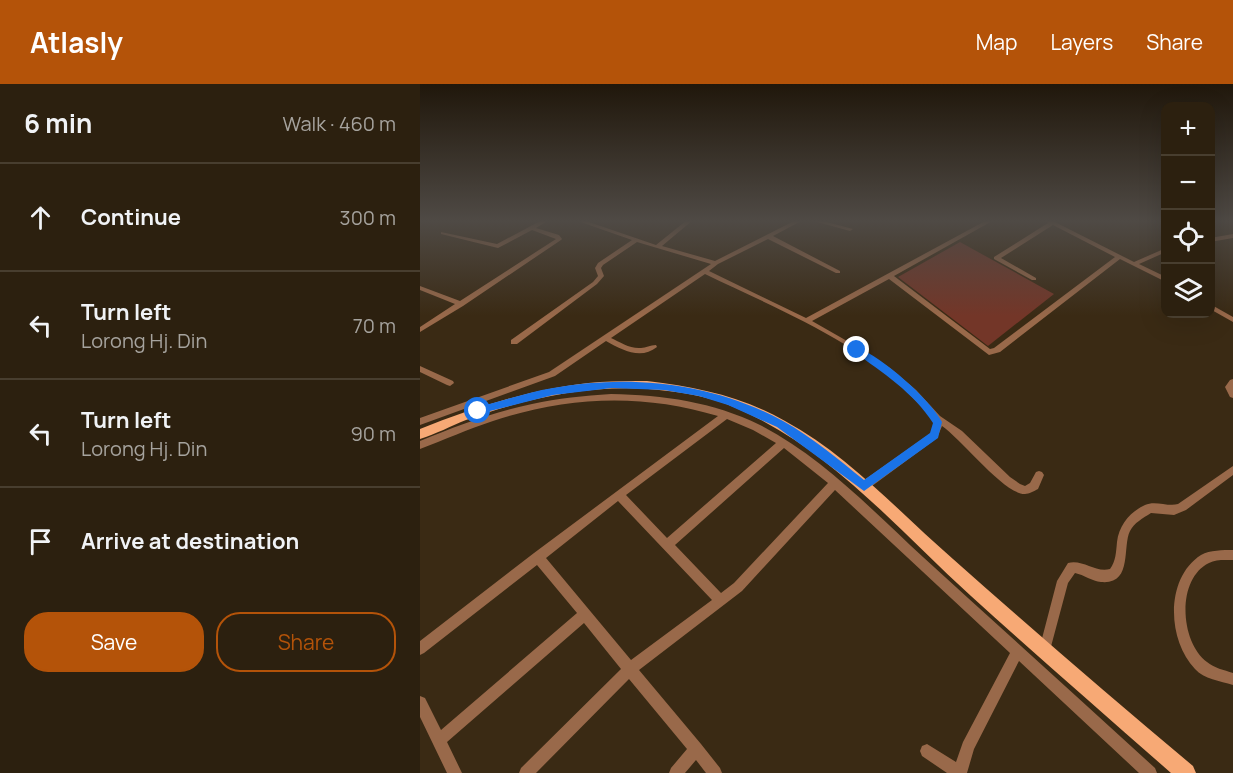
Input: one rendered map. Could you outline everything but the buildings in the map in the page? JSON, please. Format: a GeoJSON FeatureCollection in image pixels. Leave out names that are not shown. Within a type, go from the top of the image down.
{"type":"FeatureCollection","features":[{"type":"Feature","properties":{"kind":"main road"},"geometry":{"type":"LineString","coordinates":[[420,434],[478,411],[553,391],[612,385],[664,387],[699,393],[758,413],[804,440],[864,486],[997,609],[1186,773]]}},
{"type":"Feature","properties":{"kind":"street"},"geometry":{"type":"LineString","coordinates":[[420,330],[539,252]]}},
{"type":"Feature","properties":{"kind":"street"},"geometry":{"type":"LineString","coordinates":[[514,342],[595,283],[601,276],[598,268],[600,264],[618,252]]}},
{"type":"Feature","properties":{"kind":"street"},"geometry":{"type":"LineString","coordinates":[[676,252],[716,263]]}},
{"type":"Feature","properties":{"kind":"street"},"geometry":{"type":"LineString","coordinates":[[420,422],[541,379],[716,263],[737,252]]}},
{"type":"Feature","properties":{"kind":"street"},"geometry":{"type":"LineString","coordinates":[[799,252],[838,272]]}},
{"type":"Feature","properties":{"kind":"street"},"geometry":{"type":"LineString","coordinates":[[806,321],[880,279],[891,277],[935,252]]}},
{"type":"Feature","properties":{"kind":"street"},"geometry":{"type":"LineString","coordinates":[[1005,252],[996,258],[1034,279]]}},
{"type":"Feature","properties":{"kind":"street"},"geometry":{"type":"LineString","coordinates":[[1111,252],[1161,278]]}},
{"type":"Feature","properties":{"kind":"street"},"geometry":{"type":"LineString","coordinates":[[1134,264],[1161,252]]}},
{"type":"Feature","properties":{"kind":"street"},"geometry":{"type":"LineString","coordinates":[[891,277],[982,349],[993,352],[1119,256]]}},
{"type":"Feature","properties":{"kind":"street"},"geometry":{"type":"LineString","coordinates":[[704,271],[806,321],[857,350],[893,375],[937,418],[956,429],[967,443],[1017,488],[1025,490],[1034,486],[1039,475]]}},
{"type":"Feature","properties":{"kind":"street"},"geometry":{"type":"LineString","coordinates":[[420,288],[461,303]]}},
{"type":"Feature","properties":{"kind":"street"},"geometry":{"type":"LineString","coordinates":[[1229,313],[1233,320]]}},
{"type":"Feature","properties":{"kind":"street"},"geometry":{"type":"LineString","coordinates":[[606,338],[641,353],[653,347]]}},
{"type":"Feature","properties":{"kind":"street"},"geometry":{"type":"LineString","coordinates":[[420,369],[450,382]]}},
{"type":"Feature","properties":{"kind":"street"},"geometry":{"type":"LineString","coordinates":[[1233,382],[1229,387],[1233,395]]}},
{"type":"Feature","properties":{"kind":"street"},"geometry":{"type":"LineString","coordinates":[[420,445],[481,420],[512,411],[549,403],[596,398],[644,397],[688,403],[727,414],[783,443],[835,483],[1150,773]]}},
{"type":"Feature","properties":{"kind":"street"},"geometry":{"type":"LineString","coordinates":[[420,649],[727,414]]}},
{"type":"Feature","properties":{"kind":"street"},"geometry":{"type":"LineString","coordinates":[[864,486],[934,435],[938,426],[937,418]]}},
{"type":"Feature","properties":{"kind":"street"},"geometry":{"type":"LineString","coordinates":[[667,545],[783,443]]}},
{"type":"Feature","properties":{"kind":"street"},"geometry":{"type":"LineString","coordinates":[[1045,650],[1063,580],[1072,567],[1105,577],[1111,575],[1120,560],[1124,531],[1128,525],[1149,508],[1174,510],[1182,507],[1233,470]]}},
{"type":"Feature","properties":{"kind":"street"},"geometry":{"type":"LineString","coordinates":[[526,773],[630,669],[721,601],[757,568],[835,483]]}},
{"type":"Feature","properties":{"kind":"street"},"geometry":{"type":"LineString","coordinates":[[619,495],[721,601]]}},
{"type":"Feature","properties":{"kind":"street"},"geometry":{"type":"LineString","coordinates":[[1233,555],[1206,559],[1196,568],[1180,599],[1180,617],[1186,646],[1192,657],[1210,671],[1233,679]]}},
{"type":"Feature","properties":{"kind":"street"},"geometry":{"type":"LineString","coordinates":[[538,557],[715,773]]}},
{"type":"Feature","properties":{"kind":"street"},"geometry":{"type":"LineString","coordinates":[[987,623],[997,609]]}},
{"type":"Feature","properties":{"kind":"street"},"geometry":{"type":"LineString","coordinates":[[439,740],[584,615]]}},
{"type":"Feature","properties":{"kind":"street"},"geometry":{"type":"LineString","coordinates":[[927,751],[960,773],[968,747],[1007,668],[1018,651]]}},
{"type":"Feature","properties":{"kind":"street"},"geometry":{"type":"LineString","coordinates":[[420,703],[455,773]]}},
{"type":"Feature","properties":{"kind":"street"},"geometry":{"type":"LineString","coordinates":[[676,773],[696,749]]}},
{"type":"Feature","properties":{"kind":"shaded area"},"geometry":{"type":"Polygon","coordinates":[[[942,252],[978,252],[1054,294],[988,346],[898,277],[942,252]]]}},
{"type":"Feature","properties":{"kind":"route"},"geometry":{"type":"LineString","coordinates":[[478,411],[517,399],[581,387],[642,385],[699,393],[731,402],[780,424],[832,460],[864,486],[934,435],[938,422],[928,408],[893,375],[857,350]]}}]}
